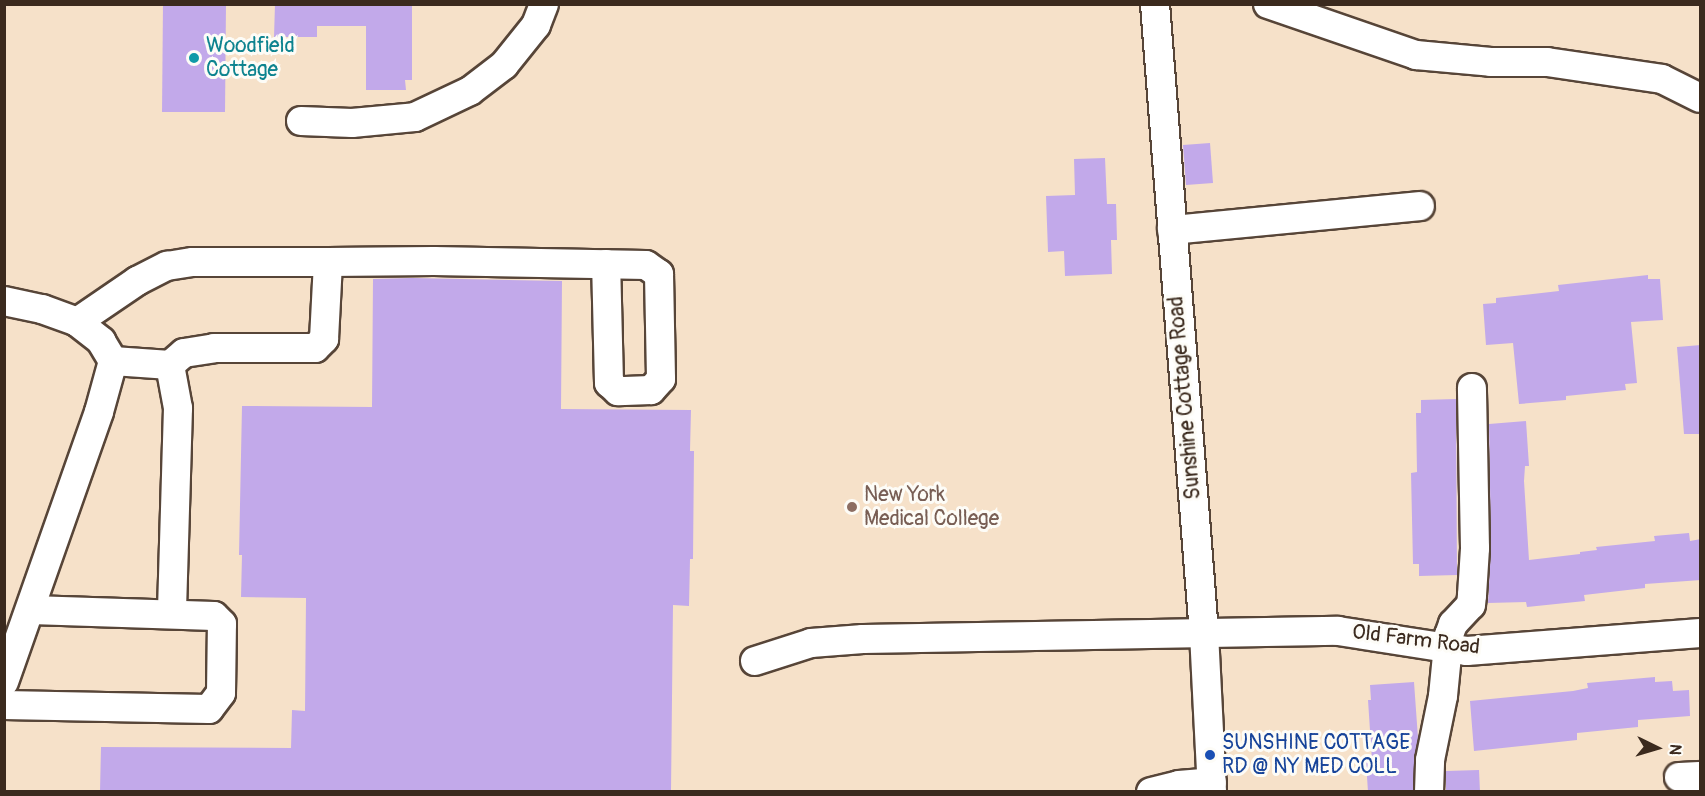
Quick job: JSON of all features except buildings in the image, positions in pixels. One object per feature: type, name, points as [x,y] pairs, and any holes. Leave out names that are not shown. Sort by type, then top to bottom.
[{"type":"street","points":[[301,121],[352,123],[415,117],[470,91],[504,65],[536,25],[544,4]]},
{"type":"street","name":"Sunshine Cottage Road","points":[[1155,4],[1204,633],[1212,787]]},
{"type":"street","points":[[1268,4],[1416,55],[1491,62],[1547,62],[1662,79],[1701,98]]},
{"type":"street","points":[[1172,230],[1420,206]]},
{"type":"street","points":[[77,322],[137,280],[167,266],[194,262],[606,264]]},
{"type":"street","points":[[113,361],[170,365],[184,353],[214,348],[315,348],[324,339],[328,262]]},
{"type":"street","points":[[4,301],[42,309],[77,322],[101,341],[113,361],[99,412],[4,682]]},
{"type":"street","points":[[170,365],[178,408],[172,614]]},
{"type":"street","points":[[1429,792],[1430,760],[1452,626],[1471,605],[1475,548],[1472,388]]},
{"type":"street","points":[[4,705],[209,709],[220,693],[222,624],[214,616],[31,610]]},
{"type":"street","name":"Old Farm Road","points":[[755,661],[811,643],[863,639],[1338,631],[1467,651],[1701,633]]},
{"type":"street","points":[[1151,792],[1179,785],[1212,787]]},
{"type":"place","name":"Woodfield Cottage","points":[[194,58]]},
{"type":"place","name":"New York Medical College","points":[[852,507]]},
{"type":"place","name":"SUNSHINE COTTAGE RD @ NY MED COLL","points":[[1210,755]]}]
